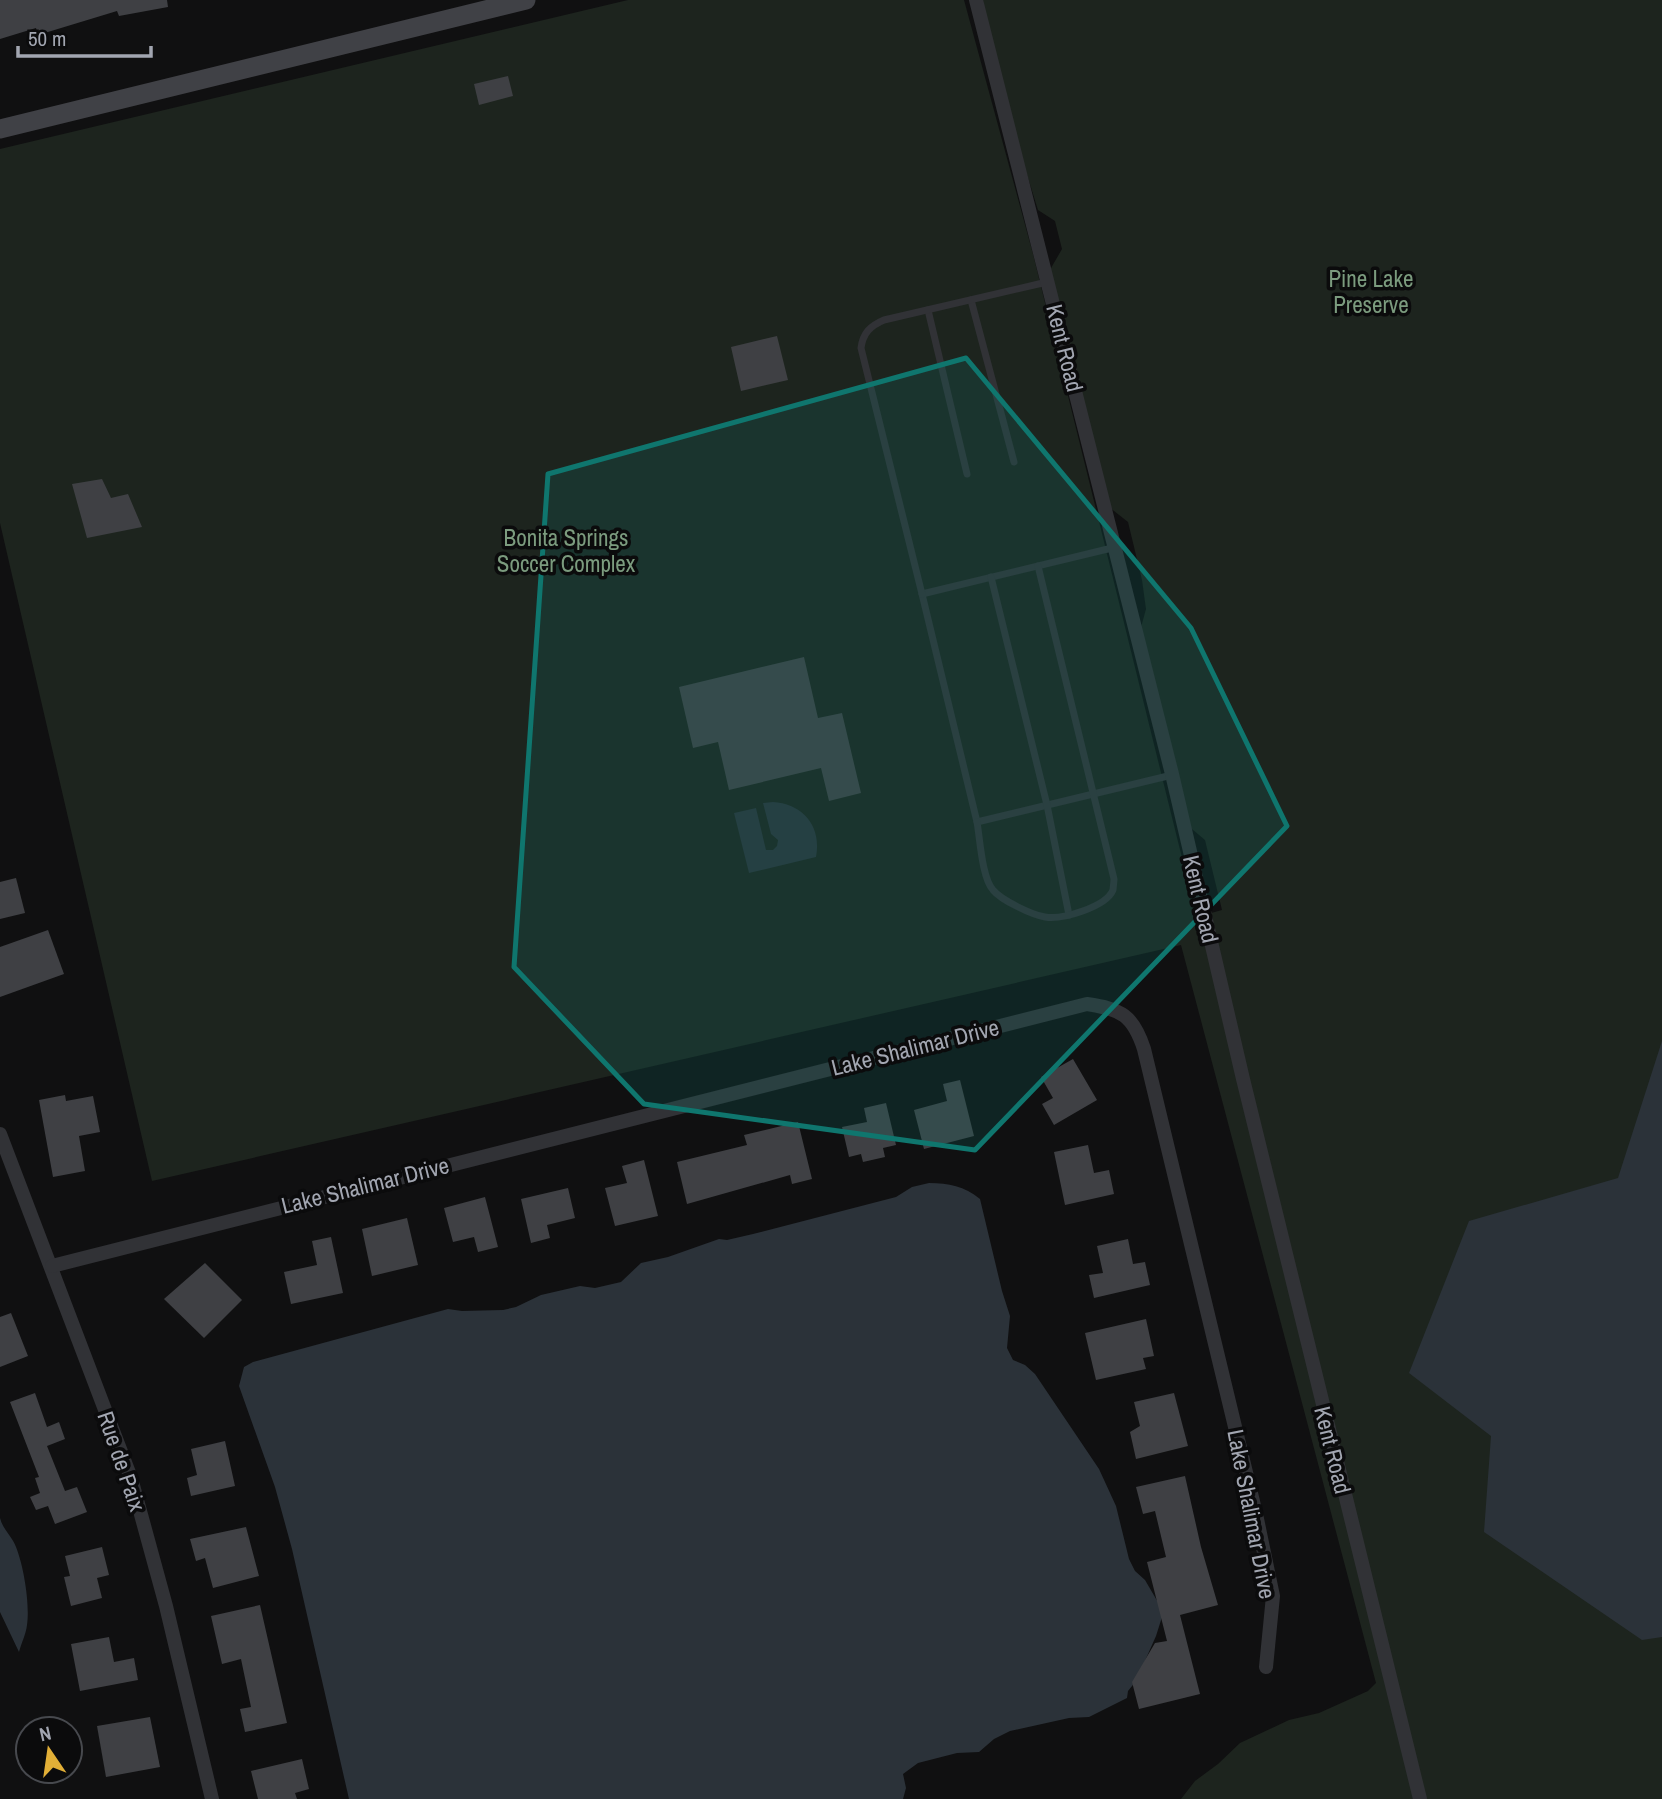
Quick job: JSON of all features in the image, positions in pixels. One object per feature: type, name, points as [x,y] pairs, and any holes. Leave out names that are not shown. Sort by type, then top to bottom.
[{"type":"street","name":"Kent Road","points":[[976,0],[1116,547],[1420,1799]]},
{"type":"street","points":[[0,130],[517,1]]},
{"type":"street","name":"Lake Shalimar Drive","points":[[52,1266],[979,1030],[1087,1004],[1106,1007],[1124,1013],[1138,1029],[1144,1049],[1256,1514],[1273,1596],[1266,1667]]},
{"type":"street","name":"Rue de Paix","points":[[0,1134],[52,1266],[134,1490],[166,1606],[212,1799]]},
{"type":"lane","points":[[1038,566],[1114,880],[1113,890],[1107,898],[1091,908],[1069,915],[1046,917],[1000,897],[991,888],[861,348],[865,333],[876,323],[1048,282]]},
{"type":"lane","points":[[971,300],[1014,462]]},
{"type":"lane","points":[[928,310],[967,474]]},
{"type":"lane","points":[[922,594],[1116,547]]},
{"type":"lane","points":[[991,577],[1046,805],[1069,915]]},
{"type":"lane","points":[[977,822],[1172,774]]},
{"type":"highlighted area","points":[[966,358],[1191,628],[1287,826],[975,1150],[644,1104],[514,967],[548,474]]},
{"type":"green space","points":[[628,0],[964,0],[1033,254],[1202,939],[1209,937],[1204,915],[1222,910],[1205,840],[1180,819],[1137,642],[1146,609],[1142,580],[1128,522],[1109,507],[1047,275],[1062,249],[1055,221],[1038,210],[988,49],[983,0],[1662,0],[1662,1799],[1181,1799],[1195,1781],[1240,1743],[1289,1720],[1319,1713],[1368,1691],[1376,1683],[1181,945],[152,1181],[0,523],[0,149]]},
{"type":"shaded area","points":[[773,802],[793,807],[808,819],[816,836],[816,857],[749,873],[734,813],[756,808],[766,850],[773,850],[778,840],[771,834],[763,803]]},
{"type":"shaded area","points":[[1662,1041],[1662,1637],[1642,1640],[1484,1532],[1491,1436],[1409,1373],[1469,1221],[1618,1178]]},
{"type":"shaded area","points":[[929,1183],[956,1186],[980,1199],[1010,1316],[1007,1348],[1013,1360],[1025,1365],[1035,1374],[1099,1469],[1116,1506],[1129,1559],[1159,1604],[1162,1617],[1156,1636],[1127,1698],[1089,1717],[1069,1718],[1010,1731],[994,1739],[979,1752],[957,1753],[918,1763],[903,1774],[906,1788],[903,1799],[349,1799],[292,1549],[275,1487],[239,1386],[244,1367],[253,1362],[448,1309],[503,1310],[541,1295],[580,1286],[595,1288],[621,1282],[641,1263],[668,1257],[719,1239],[727,1240],[753,1234],[896,1197],[912,1187]]},
{"type":"shaded area","points":[[0,1518],[16,1547],[26,1586],[27,1625],[19,1652],[0,1612]]},
{"type":"building","points":[[0,0],[167,0],[168,7],[119,16],[117,11],[38,35],[36,28],[0,39]]},
{"type":"building","points":[[508,76],[513,96],[479,105],[474,84]]},
{"type":"building","points":[[777,336],[788,380],[741,391],[731,347]]},
{"type":"building","points":[[102,479],[111,498],[128,494],[142,527],[87,538],[72,484]]},
{"type":"building","points":[[804,657],[818,718],[842,713],[861,793],[829,801],[821,768],[729,790],[718,742],[693,748],[679,687]]},
{"type":"building","points":[[16,878],[25,913],[0,919],[0,882]]},
{"type":"building","points":[[48,930],[64,974],[0,997],[0,947]]},
{"type":"building","points":[[1073,1059],[1097,1100],[1054,1125],[1042,1104],[1053,1098],[1041,1077]]},
{"type":"building","points":[[960,1080],[974,1136],[924,1149],[914,1110],[947,1101],[943,1084]]},
{"type":"building","points":[[65,1095],[66,1101],[93,1096],[100,1132],[79,1136],[85,1171],[53,1177],[39,1100]]},
{"type":"building","points":[[886,1103],[896,1145],[883,1148],[885,1157],[863,1162],[861,1154],[849,1157],[842,1127],[867,1122],[864,1108]]},
{"type":"building","points":[[798,1122],[812,1179],[792,1184],[790,1175],[687,1204],[677,1162],[747,1145],[744,1135]]},
{"type":"building","points":[[1088,1145],[1094,1173],[1109,1170],[1114,1194],[1065,1205],[1054,1152]]},
{"type":"building","points":[[644,1160],[658,1216],[615,1226],[605,1188],[627,1183],[622,1166]]},
{"type":"building","points":[[568,1188],[575,1218],[547,1225],[550,1238],[531,1243],[521,1199]]},
{"type":"building","points":[[485,1197],[498,1247],[478,1252],[474,1237],[453,1242],[444,1208]]},
{"type":"building","points":[[407,1218],[418,1265],[372,1276],[362,1229]]},
{"type":"building","points":[[331,1237],[343,1293],[291,1304],[284,1272],[317,1265],[312,1241]]},
{"type":"building","points":[[1128,1239],[1133,1264],[1145,1262],[1150,1285],[1094,1298],[1089,1275],[1103,1273],[1097,1246]]},
{"type":"building","points":[[205,1263],[242,1300],[204,1338],[164,1299]]},
{"type":"building","points":[[11,1313],[28,1356],[0,1367],[0,1317]]},
{"type":"building","points":[[1146,1319],[1154,1356],[1143,1358],[1146,1369],[1096,1380],[1085,1333]]},
{"type":"building","points":[[35,1393],[47,1427],[59,1422],[65,1439],[47,1446],[65,1491],[77,1487],[87,1512],[55,1524],[48,1506],[36,1510],[30,1497],[40,1493],[35,1478],[39,1477],[10,1402]]},
{"type":"building","points":[[1174,1393],[1188,1446],[1136,1459],[1130,1432],[1140,1426],[1134,1402]]},
{"type":"building","points":[[225,1441],[235,1486],[191,1496],[187,1478],[197,1475],[191,1449]]},
{"type":"building","points":[[1185,1476],[1218,1605],[1180,1615],[1200,1694],[1139,1709],[1132,1682],[1155,1643],[1167,1641],[1147,1562],[1166,1557],[1155,1511],[1143,1514],[1136,1487]]},
{"type":"building","points":[[246,1527],[259,1576],[213,1588],[205,1558],[196,1561],[190,1539]]},
{"type":"building","points":[[102,1547],[109,1575],[97,1578],[102,1598],[71,1606],[64,1577],[70,1576],[65,1556]]},
{"type":"building","points":[[260,1605],[287,1723],[245,1732],[240,1709],[251,1707],[241,1659],[222,1664],[211,1616]]},
{"type":"building","points":[[109,1637],[114,1662],[134,1658],[138,1680],[80,1691],[71,1644]]},
{"type":"building","points":[[150,1717],[160,1767],[106,1777],[97,1726]]},
{"type":"building","points":[[302,1759],[309,1789],[295,1793],[297,1799],[258,1799],[251,1771]]},
{"type":"park label","name":"Pine Lake Preserve","points":[[1371,291]]},
{"type":"park label","name":"Bonita Springs Soccer Complex","points":[[566,550]]}]
